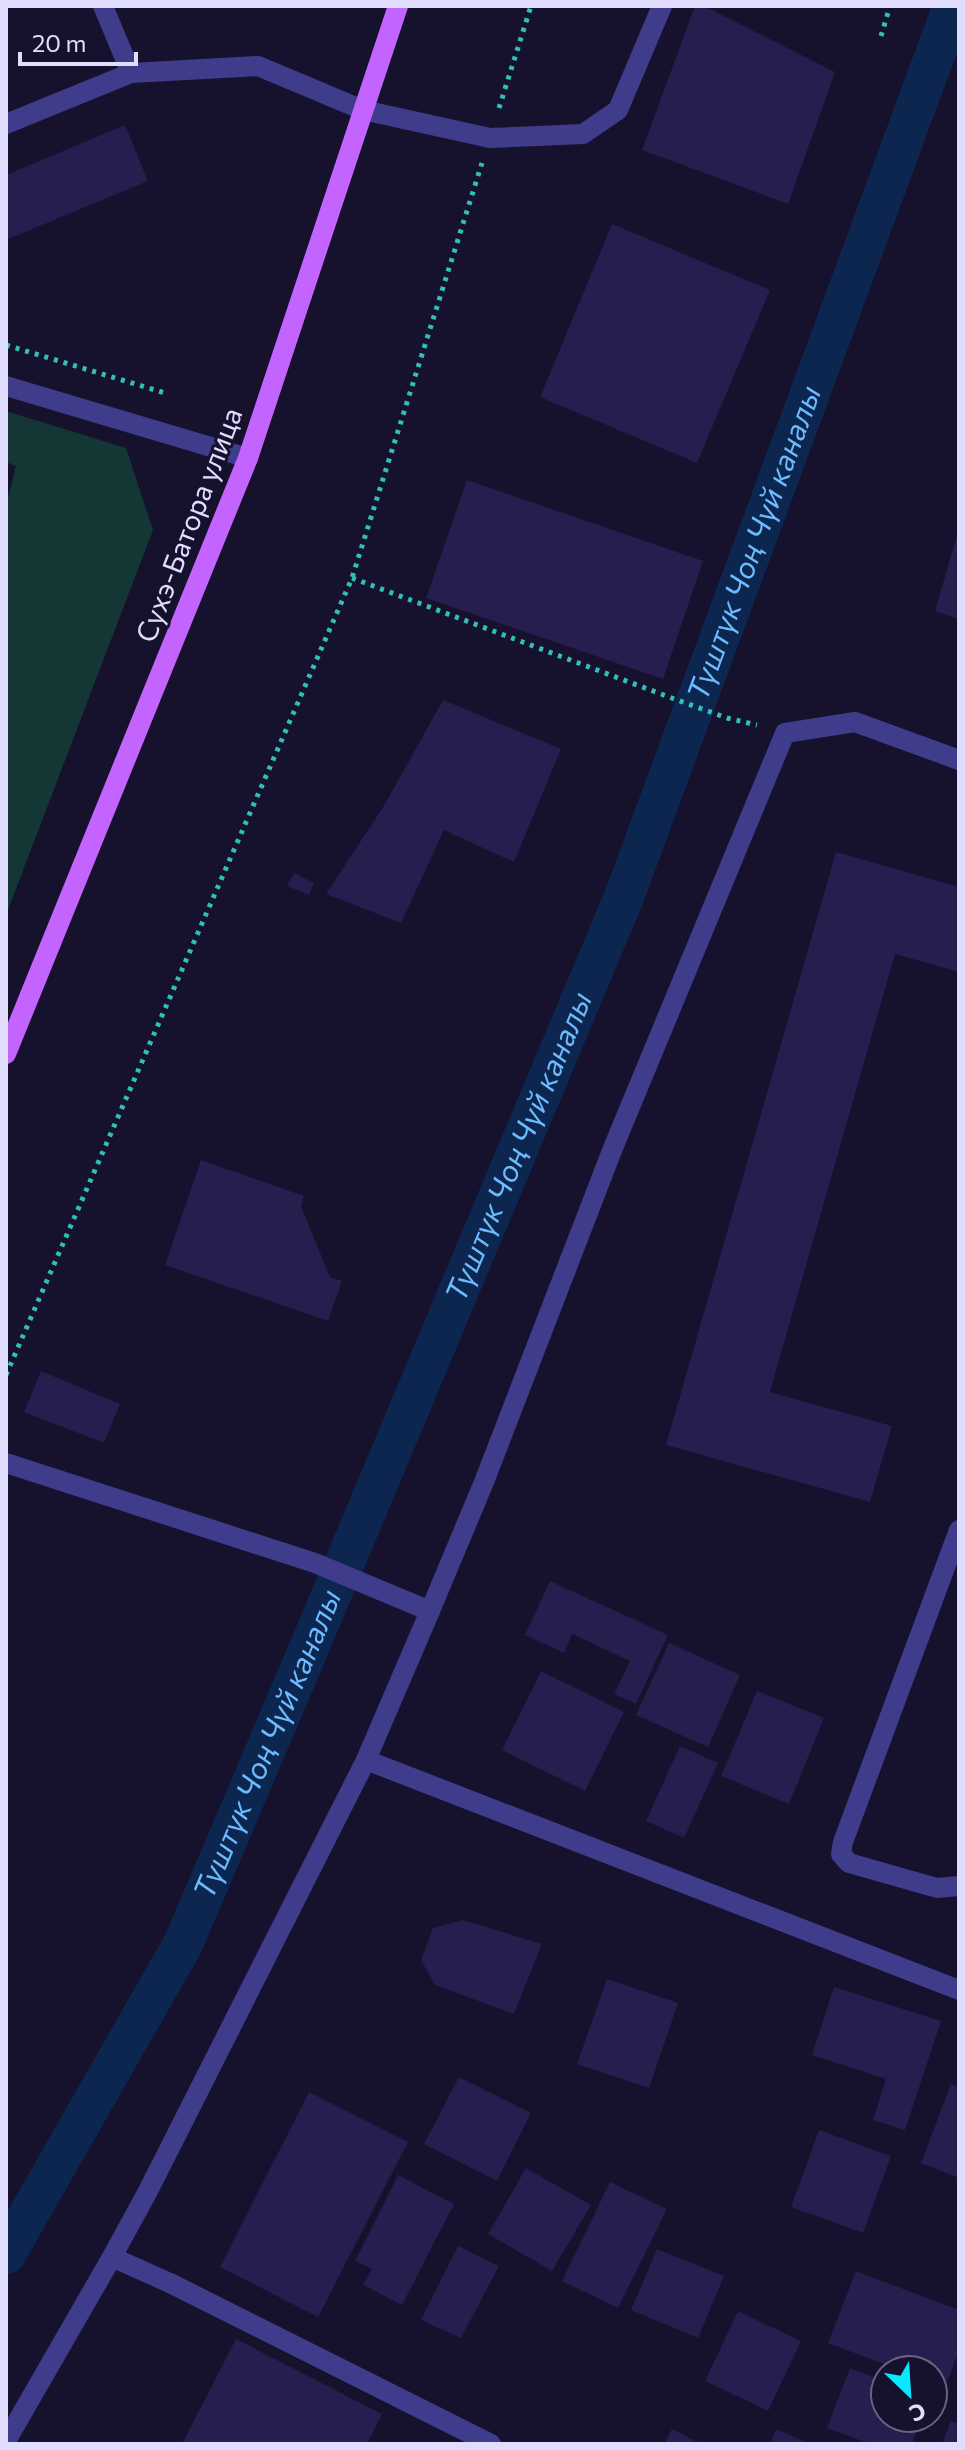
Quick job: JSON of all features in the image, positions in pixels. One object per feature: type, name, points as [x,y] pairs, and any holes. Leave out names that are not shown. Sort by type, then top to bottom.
[{"type":"main road","name":"Сухэ-Батора улица","points":[[6,1054],[248,458],[398,6]]},
{"type":"street","points":[[103,6],[131,73]]},
{"type":"street","points":[[6,124],[131,73],[258,66],[363,110],[490,138],[583,134],[618,110],[662,6]]},
{"type":"street","points":[[6,386],[248,458]]},
{"type":"street","points":[[6,2441],[148,2191],[366,1760],[484,1482],[613,1148],[785,733],[855,722],[959,760]]},
{"type":"street","points":[[6,1463],[315,1563],[430,1611]]},
{"type":"street","points":[[959,1530],[841,1854],[849,1863],[937,1888],[959,1886]]},
{"type":"street","points":[[366,1760],[959,1990]]},
{"type":"street","points":[[112,2257],[491,2444]]},
{"type":"path","points":[[6,1375],[352,578],[531,6]]},
{"type":"path","points":[[881,36],[890,6]]},
{"type":"path","points":[[6,345],[165,393]]},
{"type":"path","points":[[352,578],[727,718]]},
{"type":"green space","points":[[6,411],[126,448],[153,530],[6,915],[6,505],[16,466],[6,462]]},
{"type":"building","points":[[695,6],[704,6],[835,72],[788,204],[642,150]]},
{"type":"building","points":[[125,125],[148,181],[6,240],[6,175]]},
{"type":"building","points":[[612,224],[770,290],[697,463],[540,397]]},
{"type":"building","points":[[467,480],[703,561],[663,679],[426,598]]},
{"type":"building","points":[[959,532],[959,619],[935,611]]},
{"type":"building","points":[[443,700],[561,749],[514,862],[444,830],[401,923],[326,894],[385,804]]},
{"type":"building","points":[[836,852],[959,887],[959,972],[895,954],[770,1392],[892,1426],[870,1502],[666,1445]]},
{"type":"building","points":[[294,873],[314,883],[309,895],[287,886]]},
{"type":"building","points":[[201,1160],[304,1196],[301,1206],[330,1277],[342,1281],[328,1321],[165,1265]]},
{"type":"building","points":[[41,1371],[120,1404],[104,1443],[24,1412]]},
{"type":"building","points":[[550,1581],[668,1635],[636,1704],[614,1694],[630,1661],[572,1634],[564,1653],[525,1635]]},
{"type":"building","points":[[669,1643],[740,1675],[708,1747],[636,1715]]},
{"type":"building","points":[[541,1671],[624,1712],[585,1791],[502,1750]]},
{"type":"building","points":[[757,1691],[824,1718],[789,1804],[721,1776]]},
{"type":"building","points":[[680,1746],[718,1763],[684,1838],[646,1821]]},
{"type":"building","points":[[463,1920],[542,1944],[514,2014],[435,1985],[421,1960],[433,1928]]},
{"type":"building","points":[[607,1979],[678,2003],[649,2088],[577,2064]]},
{"type":"building","points":[[834,1987],[941,2021],[905,2130],[873,2120],[886,2079],[812,2055]]},
{"type":"building","points":[[459,2077],[531,2113],[497,2181],[424,2144]]},
{"type":"building","points":[[951,2084],[959,2087],[959,2178],[921,2163]]},
{"type":"building","points":[[309,2092],[408,2142],[318,2317],[220,2267]]},
{"type":"building","points":[[819,2130],[891,2156],[863,2233],[791,2207]]},
{"type":"building","points":[[526,2168],[591,2205],[552,2271],[488,2234]]},
{"type":"building","points":[[398,2175],[454,2204],[402,2305],[363,2285],[372,2269],[355,2261]]},
{"type":"building","points":[[610,2182],[667,2209],[618,2308],[562,2281]]},
{"type":"building","points":[[458,2246],[499,2266],[461,2338],[421,2320]]},
{"type":"building","points":[[657,2249],[724,2276],[698,2338],[631,2310]]},
{"type":"building","points":[[856,2271],[959,2310],[959,2351],[949,2377],[949,2354],[869,2354],[869,2358],[828,2343]]},
{"type":"building","points":[[738,2311],[801,2341],[768,2411],[705,2381]]},
{"type":"building","points":[[236,2339],[382,2414],[367,2444],[182,2444]]},
{"type":"building","points":[[850,2368],[869,2375],[869,2434],[916,2434],[912,2444],[870,2444],[827,2428]]},
{"type":"building","points":[[951,2421],[959,2424],[959,2444],[942,2444],[946,2434],[949,2434]]},
{"type":"building","points":[[672,2429],[701,2444],[664,2444]]},
{"type":"building","points":[[776,2429],[811,2444],[770,2444]]},
{"type":"waterway","name":"Түштүк Чоң Чүй каналы","points":[[6,2254],[183,1944],[301,1667],[624,897],[953,6]]}]
